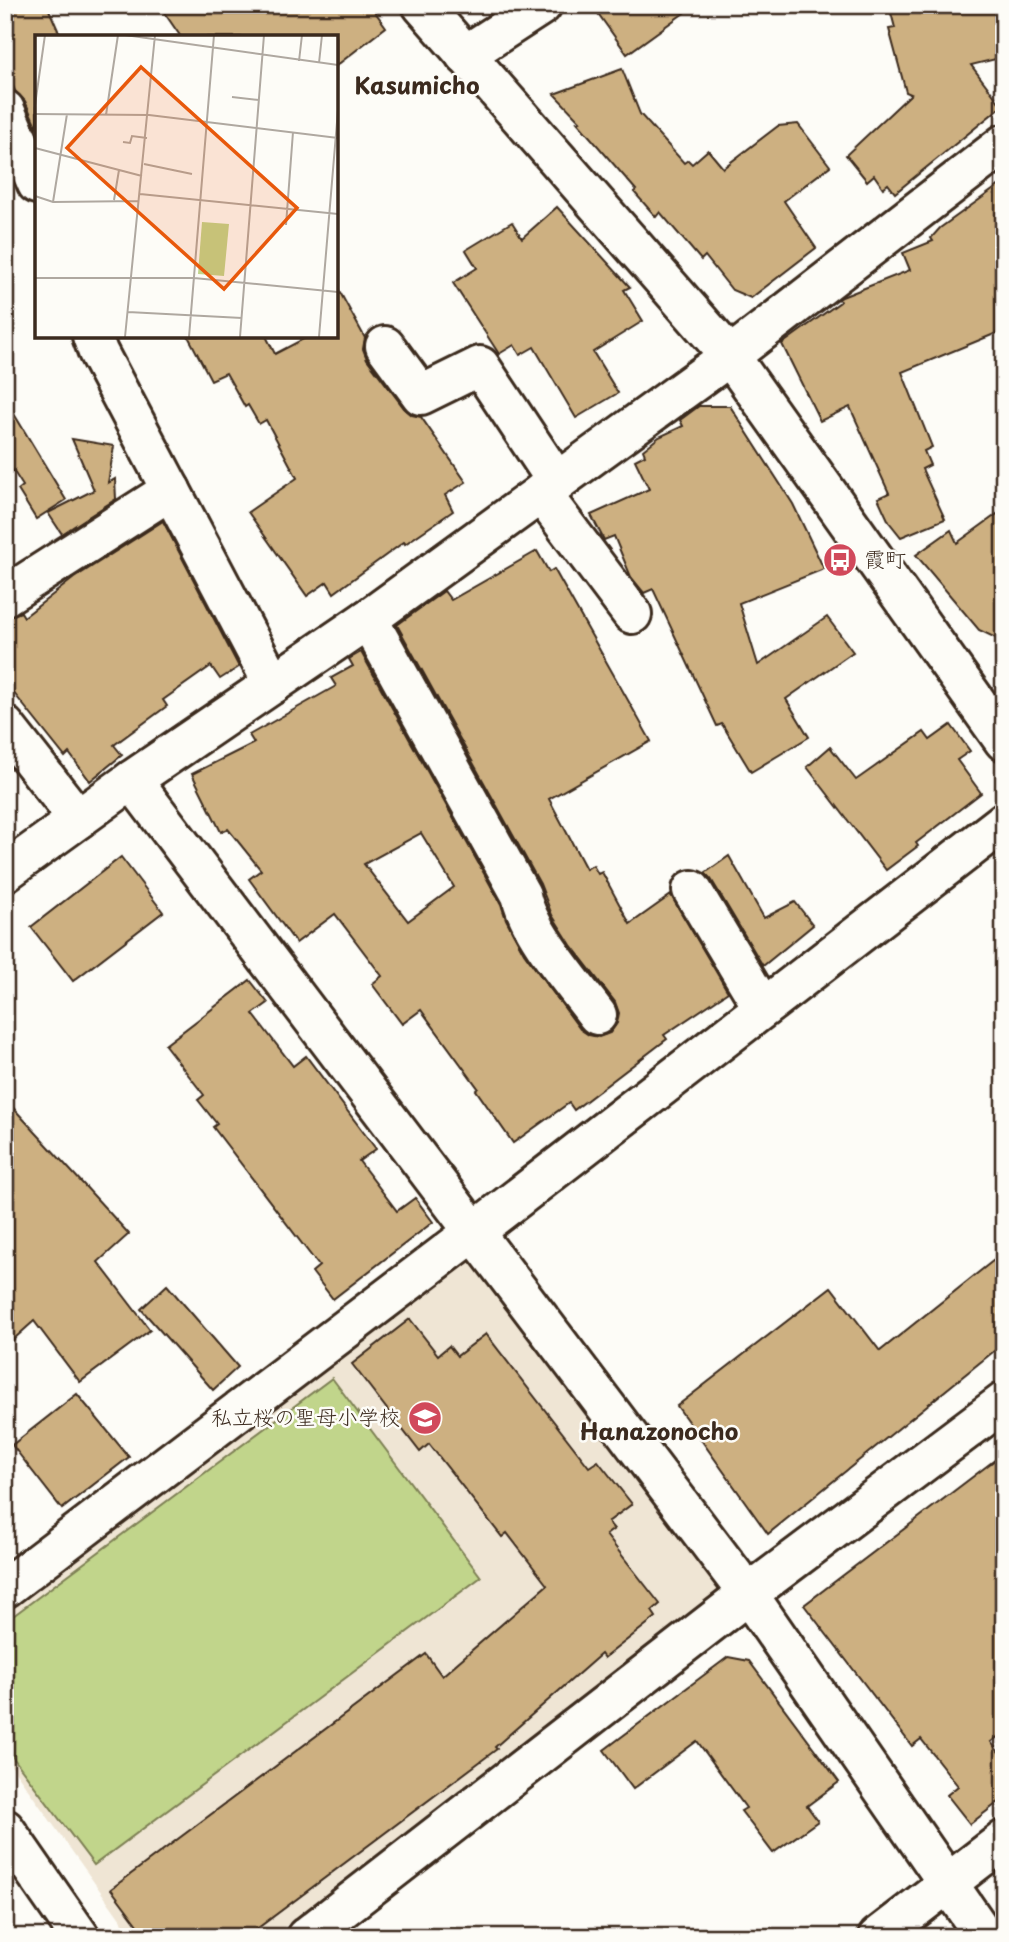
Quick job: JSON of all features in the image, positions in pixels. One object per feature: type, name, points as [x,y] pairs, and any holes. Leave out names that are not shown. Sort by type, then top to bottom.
[{"type":"street","points":[[422,5],[730,356],[1004,741]]},
{"type":"street","points":[[465,55],[542,5]]},
{"type":"street","points":[[5,110],[35,179]]},
{"type":"street","points":[[5,872],[132,780],[368,619],[549,488],[730,356],[1004,144]]},
{"type":"street","points":[[93,338],[273,684]]},
{"type":"street","points":[[385,346],[421,395],[480,366],[549,488],[632,614]]},
{"type":"street","points":[[5,596],[171,490]]},
{"type":"street","points":[[368,619],[522,895],[523,907],[546,946],[597,1015]]},
{"type":"street","points":[[5,726],[78,819]]},
{"type":"street","points":[[132,780],[748,1594],[985,1937]]},
{"type":"street","points":[[5,1588],[475,1231],[1004,822]]},
{"type":"street","points":[[692,890],[763,1009]]},
{"type":"street","points":[[306,1937],[748,1594],[1004,1402]]},
{"type":"street","points":[[5,1829],[80,1937]]},
{"type":"street","points":[[878,1937],[1004,1840]]},
{"type":"shaded area","name":"私立桜の聖母小学校","points":[[473,1244],[729,1593],[271,1937],[133,1937],[5,1757],[5,1608]]},
{"type":"green space","points":[[332,1378],[481,1577],[94,1865],[5,1747],[5,1622]]},
{"type":"building","points":[[5,5],[47,5],[60,35],[35,35],[35,124],[25,101],[15,91],[5,68]]},
{"type":"building","points":[[159,5],[370,5],[386,27],[338,64],[338,35],[180,35]]},
{"type":"building","points":[[592,5],[695,5],[627,54]]},
{"type":"building","points":[[889,5],[1004,5],[1004,57],[971,65],[1002,106],[895,193],[888,184],[883,188],[874,175],[867,181],[846,155],[911,94],[906,92],[889,29],[895,28]]},
{"type":"building","points":[[622,69],[640,114],[684,163],[688,160],[692,164],[708,150],[723,168],[778,126],[798,124],[830,166],[784,201],[816,248],[751,298],[732,290],[705,256],[701,260],[660,212],[656,217],[577,122],[580,121],[554,94]]},
{"type":"building","points":[[1004,182],[1004,330],[902,372],[932,447],[924,451],[930,465],[922,469],[945,519],[901,537],[889,522],[878,498],[889,493],[850,407],[820,421],[782,344],[840,302],[842,297],[910,270],[903,253],[933,241],[931,238],[940,228]]},
{"type":"building","points":[[557,207],[630,287],[624,290],[643,321],[593,352],[618,393],[576,418],[534,347],[520,355],[514,345],[499,354],[453,283],[477,268],[466,250],[512,222],[522,238]]},
{"type":"building","points":[[338,289],[365,338],[363,349],[367,359],[404,408],[412,415],[421,417],[466,482],[445,495],[453,511],[405,544],[404,542],[334,593],[327,582],[307,596],[248,512],[297,478],[266,420],[259,424],[248,405],[245,407],[226,373],[211,380],[189,338],[267,338],[275,354],[305,338],[338,338]]},
{"type":"building","points":[[5,399],[66,500],[36,519],[18,490],[23,486],[5,458]]},
{"type":"building","points":[[699,406],[730,406],[793,504],[824,569],[739,603],[758,665],[827,617],[853,652],[786,699],[809,737],[751,772],[722,724],[717,726],[653,589],[644,593],[631,577],[614,536],[604,540],[591,515],[649,489],[635,460],[645,455],[643,450],[659,437],[683,426],[680,420]]},
{"type":"building","points":[[72,439],[114,446],[108,483],[115,479],[116,499],[62,534],[48,513],[94,490]]},
{"type":"building","points":[[1004,509],[1004,642],[979,630],[916,555],[951,530],[957,543]]},
{"type":"building","points":[[163,521],[239,667],[220,679],[211,666],[163,700],[167,706],[114,745],[122,755],[90,781],[69,753],[65,757],[5,682],[5,618],[21,612],[24,617],[74,578]]},
{"type":"building","points":[[537,551],[549,572],[554,569],[651,741],[549,799],[586,869],[593,865],[598,874],[602,872],[630,924],[671,895],[728,992],[664,1035],[667,1039],[574,1110],[569,1103],[513,1143],[476,1090],[478,1088],[421,1010],[402,1024],[372,984],[382,976],[335,914],[296,943],[249,879],[261,870],[228,829],[221,832],[192,774],[254,743],[249,735],[336,686],[331,678],[353,666],[349,659],[361,652],[501,904],[524,953],[580,1029],[599,1037],[610,1033],[617,1023],[619,1013],[615,1002],[571,945],[552,915],[540,884],[397,625],[444,591],[451,600]],"holes":[[[421,833],[454,887],[408,921],[364,864]]]},
{"type":"building","points":[[951,725],[970,751],[957,760],[981,793],[886,870],[807,767],[830,747],[856,780],[924,732],[930,740]]},
{"type":"building","points":[[729,856],[764,918],[795,902],[813,925],[763,966],[705,873]]},
{"type":"building","points":[[121,857],[163,912],[73,981],[31,927]]},
{"type":"building","points":[[250,980],[268,1003],[253,1014],[293,1066],[306,1056],[376,1149],[359,1161],[397,1211],[415,1198],[433,1222],[333,1299],[312,1272],[319,1266],[213,1127],[217,1124],[198,1100],[204,1095],[165,1045]]},
{"type":"building","points":[[5,1099],[129,1234],[98,1262],[150,1330],[80,1382],[34,1321],[5,1347]]},
{"type":"building","points":[[1004,1252],[1004,1343],[768,1534],[677,1406],[831,1287],[880,1351]]},
{"type":"building","points":[[167,1285],[238,1367],[213,1390],[141,1309]]},
{"type":"building","points":[[410,1319],[438,1355],[449,1346],[457,1356],[486,1334],[589,1467],[598,1461],[632,1504],[608,1522],[614,1529],[606,1535],[660,1604],[652,1611],[656,1617],[604,1658],[601,1654],[495,1747],[497,1749],[246,1937],[147,1937],[111,1889],[426,1654],[442,1676],[547,1585],[507,1533],[502,1537],[429,1444],[420,1452],[352,1364]]},
{"type":"building","points":[[77,1394],[129,1457],[62,1509],[12,1445]]},
{"type":"building","points":[[1004,1453],[1004,1732],[991,1742],[1004,1759],[1004,1798],[970,1824],[947,1795],[958,1786],[921,1739],[912,1746],[804,1605]]},
{"type":"building","points":[[728,1657],[749,1661],[839,1782],[807,1806],[818,1821],[773,1853],[741,1811],[746,1808],[697,1741],[633,1789],[604,1750]]},
{"type":"place","name":"霞町","points":[[840,560]]},
{"type":"place","name":"私立桜の聖母小学校","points":[[425,1418]]},
{"type":"district","name":"Kasumicho","points":[[417,86]]},
{"type":"district","name":"Hanazonocho","points":[[659,1432]]}]
